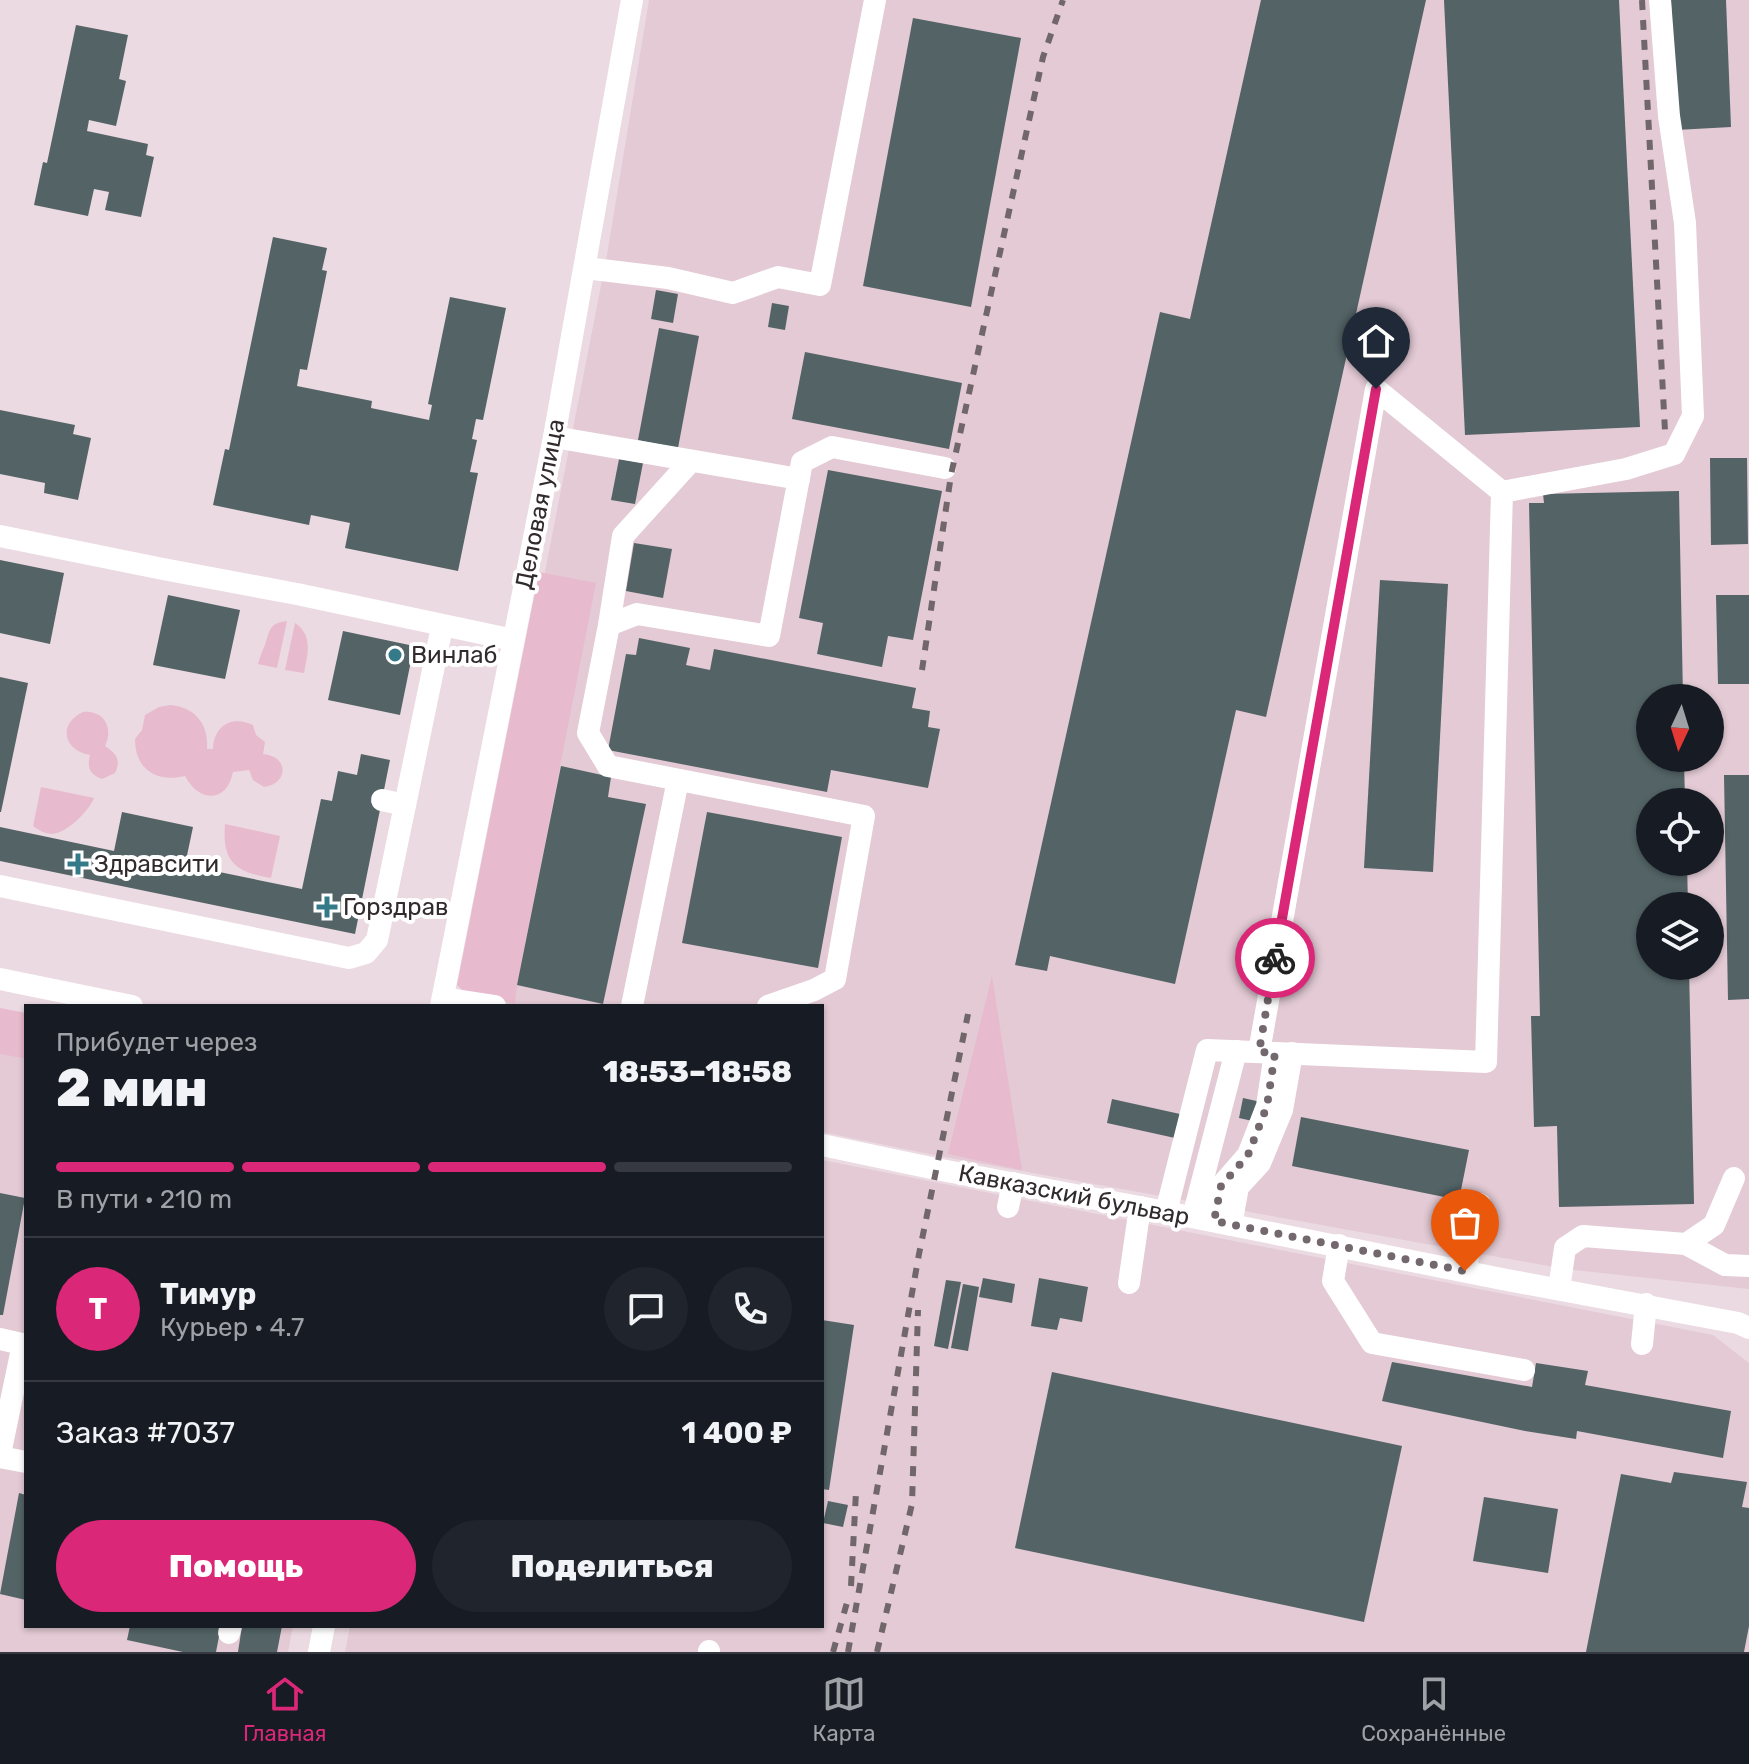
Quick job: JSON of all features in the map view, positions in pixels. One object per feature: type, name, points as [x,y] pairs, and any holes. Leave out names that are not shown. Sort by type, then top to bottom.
[{"type":"street","name":"Деловая улица","points":[[442,1002],[554,437],[632,0]]},
{"type":"street","points":[[585,268],[668,278],[733,293],[778,277],[820,285],[875,0]]},
{"type":"street","points":[[1196,1218],[1238,1187],[1260,1163],[1282,1110],[1275,1053],[1376,389],[1502,492],[1626,469],[1674,454],[1693,416],[1685,223],[1669,116],[1660,0]]},
{"type":"street","points":[[554,437],[799,479]]},
{"type":"street","points":[[609,625],[637,614],[769,636],[802,462],[832,447],[945,468]]},
{"type":"street","points":[[690,462],[623,536],[588,733],[608,766],[864,816],[835,979],[774,1004]]},
{"type":"street","points":[[1196,1218],[1176,1154],[1207,1050],[1486,1062],[1502,492]]},
{"type":"street","points":[[0,536],[513,640]]},
{"type":"street","points":[[0,886],[349,958],[366,953],[377,940],[442,627]]},
{"type":"street","points":[[632,1004],[678,780]]},
{"type":"street","points":[[383,796],[406,801]]},
{"type":"street","points":[[0,979],[122,1004]]},
{"type":"street","points":[[442,1002],[468,1004]]},
{"type":"street","points":[[1196,1218],[1227,1051]]},
{"type":"street","name":"Кавказский бульвар","points":[[824,1145],[1646,1304],[1749,1328]]},
{"type":"street","points":[[1686,1244],[1714,1225],[1734,1178]]},
{"type":"street","points":[[1008,1207],[1013,1183]]},
{"type":"street","points":[[1465,1271],[1480,1204]]},
{"type":"street","points":[[1129,1283],[1140,1207]]},
{"type":"street","points":[[1559,1289],[1565,1248],[1583,1236],[1686,1244],[1725,1265],[1749,1266]]},
{"type":"street","points":[[1339,1245],[1333,1281],[1372,1343],[1524,1370]]},
{"type":"street","points":[[1642,1344],[1646,1304]]},
{"type":"street","points":[[0,1339],[24,1344],[0,1455],[24,1461]]},
{"type":"street","points":[[319,1652],[324,1628]]},
{"type":"shaded area","points":[[649,0],[1749,0],[1749,1289],[1565,1269],[824,1132],[824,1004],[460,1004],[607,255]]},
{"type":"shaded area","points":[[539,572],[596,583],[515,1003],[468,996],[457,985]]},
{"type":"shaded area","points":[[287,621],[277,668],[258,664],[271,628]]},
{"type":"shaded area","points":[[295,623],[307,639],[304,673],[285,670]]},
{"type":"shaded area","points":[[170,705],[187,709],[199,718],[206,732],[207,749],[213,749],[217,734],[225,725],[238,721],[253,725],[256,735],[265,742],[263,754],[278,760],[283,770],[282,776],[272,785],[264,787],[253,780],[249,770],[233,772],[225,790],[212,796],[198,791],[185,776],[165,777],[149,771],[139,758],[135,739],[142,730],[145,715]]},
{"type":"shaded area","points":[[83,712],[102,717],[108,727],[105,746],[117,758],[115,773],[102,779],[90,770],[90,755],[74,748],[67,736],[69,723]]},
{"type":"shaded area","points":[[41,787],[94,798],[70,826],[48,834],[33,826]]},
{"type":"shaded area","points":[[225,824],[280,836],[271,878],[248,872],[233,863],[226,848]]},
{"type":"shaded area","points":[[992,976],[1022,1170],[948,1154]]},
{"type":"shaded area","points":[[0,1008],[24,1013],[24,1059],[0,1054]]},
{"type":"shaded area","points":[[0,1054],[24,1059],[24,1628],[293,1628],[288,1652],[0,1652]]},
{"type":"shaded area","points":[[824,1160],[1713,1335],[1749,1363],[1749,1652],[345,1652],[350,1628],[824,1628]]},
{"type":"building","points":[[1261,0],[1426,0],[1266,717],[1236,710],[1175,984],[1050,956],[1047,971],[1015,965],[1160,312],[1190,319]]},
{"type":"building","points":[[1444,0],[1619,0],[1640,427],[1465,435]]},
{"type":"building","points":[[1671,0],[1726,0],[1731,127],[1676,130]]},
{"type":"building","points":[[913,18],[1021,38],[971,307],[863,286]]},
{"type":"building","points":[[76,25],[128,35],[119,79],[126,81],[116,126],[89,120],[87,131],[148,144],[146,155],[154,157],[141,217],[105,210],[109,192],[94,189],[88,216],[34,205],[43,162],[47,163]]},
{"type":"building","points":[[273,237],[327,248],[322,270],[327,271],[307,370],[300,369],[297,386],[372,401],[371,408],[429,420],[432,405],[428,404],[450,297],[506,308],[483,420],[476,419],[472,439],[477,440],[470,472],[478,473],[458,571],[345,548],[350,523],[311,515],[309,525],[213,505],[225,449],[229,450]]},
{"type":"building","points":[[656,290],[678,294],[673,323],[651,319]]},
{"type":"building","points":[[772,303],[789,306],[785,330],[768,327]]},
{"type":"building","points":[[659,328],[699,336],[678,448],[638,440]]},
{"type":"building","points":[[805,352],[962,383],[949,449],[792,419]]},
{"type":"building","points":[[0,410],[75,425],[73,434],[91,438],[78,500],[44,493],[45,483],[0,474]]},
{"type":"building","points":[[1710,458],[1747,458],[1748,544],[1711,545]]},
{"type":"building","points":[[619,459],[643,463],[635,504],[611,500]]},
{"type":"building","points":[[828,470],[942,491],[913,640],[888,636],[882,667],[817,654],[823,623],[799,618]]},
{"type":"building","points":[[1679,491],[1683,684],[1636,684],[1636,772],[1684,772],[1685,788],[1636,788],[1636,876],[1687,876],[1688,892],[1636,892],[1636,980],[1689,980],[1694,1204],[1559,1207],[1557,1126],[1534,1127],[1531,1016],[1540,1016],[1529,503],[1544,503],[1543,494]]},
{"type":"building","points":[[634,543],[672,549],[663,598],[626,591]]},
{"type":"building","points":[[0,560],[64,573],[50,644],[0,633]]},
{"type":"building","points":[[1380,580],[1448,584],[1433,872],[1364,868]]},
{"type":"building","points":[[168,595],[240,610],[225,679],[153,665]]},
{"type":"building","points":[[1716,595],[1749,595],[1749,684],[1718,684]]},
{"type":"building","points":[[343,631],[414,646],[400,715],[328,700]]},
{"type":"building","points":[[639,638],[690,648],[686,665],[710,670],[714,649],[916,688],[912,708],[930,711],[928,727],[940,729],[928,788],[831,770],[827,792],[608,750],[626,654],[636,655]]},
{"type":"building","points":[[0,677],[28,683],[1,812],[0,812]]},
{"type":"building","points":[[361,754],[390,760],[355,934],[0,861],[0,827],[114,851],[122,812],[193,827],[185,865],[302,889],[321,799],[332,801],[338,771],[357,775]]},
{"type":"building","points":[[561,766],[611,777],[608,797],[646,804],[603,1004],[517,985]]},
{"type":"building","points":[[1724,775],[1749,775],[1749,999],[1728,1000]]},
{"type":"building","points":[[707,812],[842,837],[818,968],[682,943]]},
{"type":"building","points":[[1243,1098],[1261,1102],[1257,1122],[1239,1118]]},
{"type":"building","points":[[1112,1099],[1180,1114],[1175,1138],[1107,1123]]},
{"type":"building","points":[[1301,1117],[1469,1150],[1459,1200],[1292,1166]]},
{"type":"building","points":[[0,1193],[24,1198],[24,1203],[3,1315],[0,1315]]},
{"type":"building","points":[[983,1278],[1015,1284],[1012,1303],[979,1297]]},
{"type":"building","points":[[1039,1278],[1088,1287],[1082,1322],[1060,1318],[1057,1330],[1031,1326]]},
{"type":"building","points":[[946,1280],[961,1282],[948,1349],[934,1346]]},
{"type":"building","points":[[963,1284],[979,1287],[968,1351],[951,1348]]},
{"type":"building","points":[[824,1320],[854,1325],[829,1490],[824,1489]]},
{"type":"building","points":[[1392,1362],[1532,1387],[1536,1363],[1588,1371],[1585,1385],[1731,1411],[1723,1458],[1577,1431],[1576,1439],[1525,1431],[1382,1401]]},
{"type":"building","points":[[1052,1372],[1402,1446],[1364,1622],[1015,1548]]},
{"type":"building","points":[[1674,1472],[1747,1482],[1742,1507],[1749,1508],[1749,1626],[1744,1652],[1586,1652],[1621,1474],[1671,1483]]},
{"type":"building","points":[[19,1493],[24,1494],[24,1600],[0,1594]]},
{"type":"building","points":[[1484,1497],[1558,1509],[1548,1573],[1473,1561]]},
{"type":"building","points":[[828,1501],[848,1505],[843,1527],[824,1523]]},
{"type":"building","points":[[130,1628],[221,1628],[216,1652],[183,1652],[127,1640]]},
{"type":"building","points":[[242,1628],[282,1628],[277,1652],[238,1652]]},
{"type":"railway","points":[[922,670],[951,475],[1043,57],[1063,0]]},
{"type":"railway","points":[[1642,0],[1665,431]]},
{"type":"railway","points":[[848,1652],[919,1254],[968,1014]]},
{"type":"railway","points":[[877,1652],[912,1504],[918,1310]]},
{"type":"railway","points":[[851,1586],[856,1492]]},
{"type":"railway","points":[[833,1652],[848,1599]]},
{"type":"way so far","points":[[1275,958],[1259,1052],[1275,1053],[1267,1106],[1248,1155],[1221,1186],[1214,1221],[1465,1271]]},
{"type":"place","name":"Винлаб","points":[[395,655]]},
{"type":"place","name":"Здравсити","points":[[78,864]]},
{"type":"place","name":"Горздрав","points":[[327,907]]},
{"type":"route","points":[[1275,958],[1376,389]]}]
